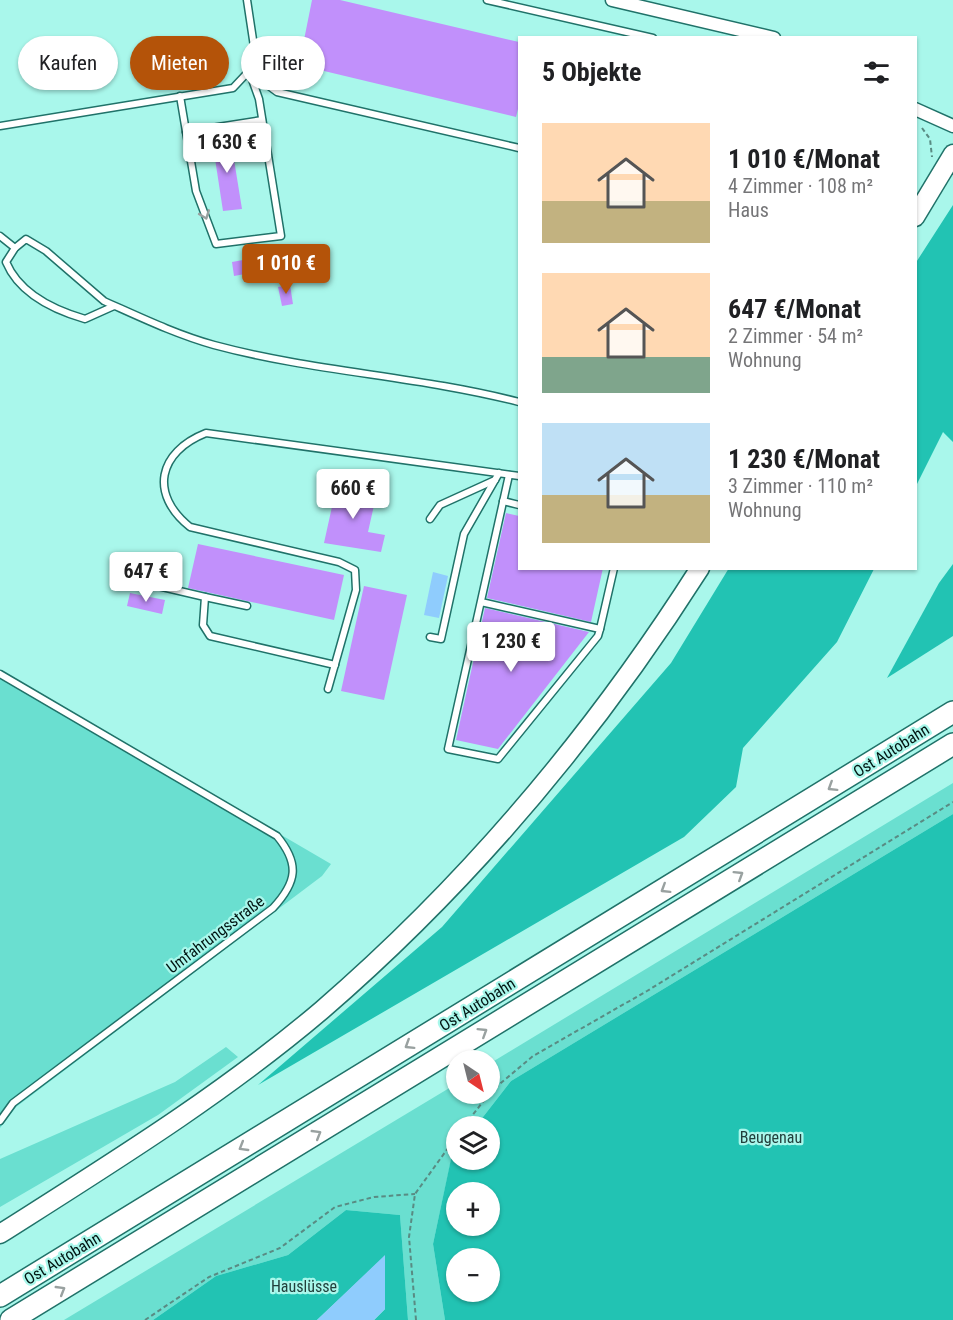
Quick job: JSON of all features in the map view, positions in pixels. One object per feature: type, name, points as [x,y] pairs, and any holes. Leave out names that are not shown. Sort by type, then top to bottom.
[{"type":"highway","name":"Ost Autobahn","points":[[0,1296],[953,712]]},
{"type":"highway","name":"Ost Autobahn","points":[[11,1320],[953,744]]},
{"type":"main road","points":[[917,214],[953,154]]},
{"type":"main road","points":[[0,1234],[102,1169],[224,1086],[321,1010],[407,933],[472,866],[566,757],[622,684],[699,570]]},
{"type":"street","points":[[612,0],[765,36]]},
{"type":"street","points":[[917,114],[953,126]]},
{"type":"lane","points":[[247,0],[252,36]]},
{"type":"lane","points":[[487,0],[644,36]]},
{"type":"lane","points":[[0,126],[232,88],[241,79]]},
{"type":"lane","points":[[180,96],[196,191],[216,244],[281,236],[256,90]]},
{"type":"lane","points":[[274,90],[518,148]]},
{"type":"lane","points":[[186,132],[262,120]]},
{"type":"lane","points":[[0,236],[15,248]]},
{"type":"lane","points":[[114,306],[85,319],[59,311],[12,276],[6,262],[15,248],[26,239],[46,252],[104,301],[162,328],[244,352],[518,402]]},
{"type":"lane","points":[[328,689],[356,590],[355,570],[339,562],[190,527],[174,514],[166,501],[163,481],[171,458],[186,441],[206,433],[497,476],[518,476]]},
{"type":"lane","points":[[509,475],[448,749],[498,759],[598,636],[614,570]]},
{"type":"lane","points":[[430,519],[440,505],[497,476]]},
{"type":"lane","points":[[430,638],[441,639],[464,534],[497,476]]},
{"type":"lane","points":[[503,501],[518,504]]},
{"type":"lane","points":[[141,582],[247,606]]},
{"type":"lane","points":[[205,597],[203,625],[210,636],[335,665]]},
{"type":"lane","points":[[481,602],[600,629]]},
{"type":"lane","name":"Umfahrungsstraße","points":[[0,674],[277,836],[290,851],[294,874],[288,892],[273,908],[13,1103],[0,1122]]},
{"type":"path","points":[[917,116],[930,139],[930,163]]},
{"type":"path","points":[[500,1084],[533,1056],[647,991],[953,802]]},
{"type":"path","points":[[472,1116],[481,1104]]},
{"type":"path","points":[[416,1320],[409,1237],[416,1194],[446,1151]]},
{"type":"path","points":[[145,1320],[209,1277],[280,1248],[335,1207],[374,1197],[416,1194]]},
{"type":"green space","points":[[953,205],[953,442],[943,432],[917,484],[917,261]]},
{"type":"green space","points":[[953,564],[953,636],[887,678],[939,583]]},
{"type":"green space","points":[[728,570],[873,570],[837,642],[743,748],[736,787],[684,837],[258,1085],[442,927],[671,663]]},
{"type":"green space","points":[[0,671],[331,864],[322,876],[16,1107],[0,1128]]},
{"type":"green space","points":[[953,783],[953,814],[511,1081],[500,1095],[500,1057]]},
{"type":"green space","name":"Beugenau","points":[[953,814],[953,1320],[445,1320],[433,1244],[446,1183],[446,1236],[500,1236],[500,1182],[446,1182],[449,1170],[500,1170],[500,1116],[484,1116],[493,1104],[500,1104],[500,1095],[511,1081]]},
{"type":"green space","points":[[226,1047],[238,1057],[158,1115],[0,1207],[0,1159],[175,1082]]},
{"type":"green space","points":[[446,1090],[446,1104],[493,1104],[484,1116],[446,1116],[446,1170],[449,1170],[433,1244],[445,1320],[408,1320],[400,1215],[346,1210],[288,1255],[216,1276],[153,1320],[64,1320]]},
{"type":"green space","name":"Hauslüsse","points":[[346,1210],[400,1215],[408,1320],[374,1320],[385,1309],[385,1256],[317,1320],[153,1320],[216,1276],[288,1255]]},
{"type":"water","points":[[433,572],[448,576],[439,618],[424,615]]},
{"type":"water","points":[[385,1255],[385,1309],[374,1320],[317,1320]]},
{"type":"building","points":[[312,0],[340,0],[518,42],[516,117],[325,71],[325,36],[305,36]]},
{"type":"building","points":[[230,135],[242,209],[223,211],[212,139]]},
{"type":"building","points":[[254,258],[256,272],[234,276],[232,262]]},
{"type":"building","points":[[290,285],[293,304],[282,306],[278,287]]},
{"type":"building","points":[[337,484],[377,492],[368,532],[385,535],[381,552],[324,543]]},
{"type":"building","points":[[506,513],[518,516],[518,570],[603,570],[591,622],[487,598]]},
{"type":"building","points":[[198,544],[344,575],[334,620],[188,588]]},
{"type":"building","points":[[364,586],[407,595],[384,700],[341,691]]},
{"type":"building","points":[[130,593],[165,600],[162,614],[127,606]]},
{"type":"building","points":[[485,608],[589,632],[498,749],[456,740]]}]
